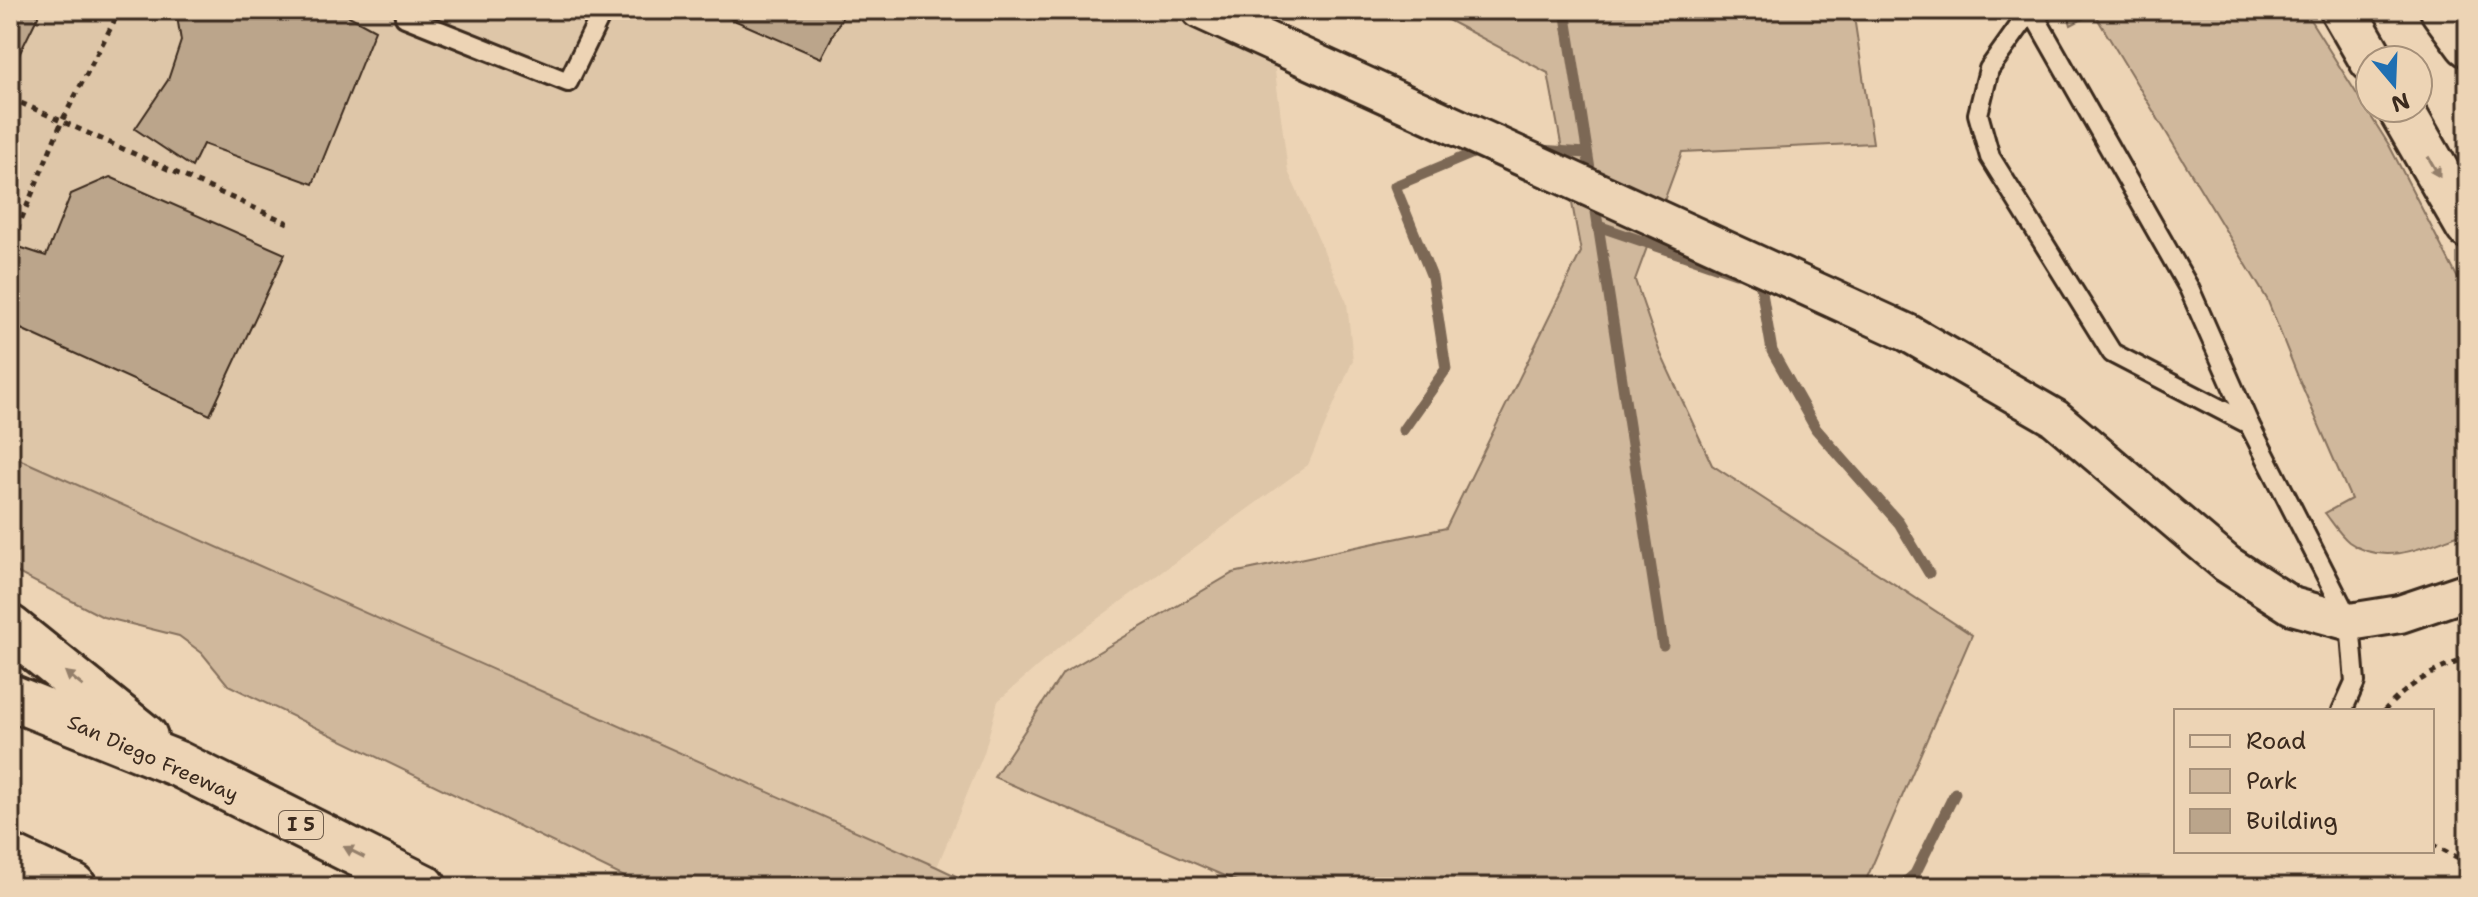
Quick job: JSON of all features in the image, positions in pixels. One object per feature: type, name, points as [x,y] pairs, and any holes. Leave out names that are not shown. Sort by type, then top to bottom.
[{"type":"main road","points":[[2343,10],[2363,44]]},
{"type":"main road","points":[[2443,10],[2468,44]]},
{"type":"main road","points":[[2409,124],[2468,226]]},
{"type":"main road","points":[[10,628],[178,764]]},
{"type":"main road","name":"San Diego Freeway","points":[[10,697],[178,764],[424,887]]},
{"type":"main road","points":[[10,857],[74,887]]},
{"type":"street","points":[[1213,16],[1908,333],[2055,418],[2227,564],[2292,606],[2350,622],[2400,614],[2468,591]]},
{"type":"lane","points":[[408,10],[405,17],[568,82],[603,10]]},
{"type":"lane","points":[[2034,10],[1989,69],[1978,114],[1990,157],[2112,353],[2249,424]]},
{"type":"lane","points":[[2034,10],[2039,24],[2189,288],[2249,424],[2350,622],[2355,682],[2343,709]]},
{"type":"path","points":[[17,230],[62,121],[120,10]]},
{"type":"path","points":[[10,98],[288,223]]},
{"type":"path","points":[[2386,709],[2400,692],[2454,663],[2468,659]]},
{"type":"path","points":[[2434,845],[2468,863]]},
{"type":"shaded area","points":[[10,10],[1267,10],[1288,171],[1347,303],[1353,360],[1308,465],[1063,644],[998,701],[984,753],[937,867],[10,455]]},
{"type":"green space","points":[[1429,10],[1853,10],[1873,143],[1682,152],[1635,280],[1659,350],[1712,465],[1972,635],[1863,887],[1250,887],[994,777],[1063,673],[1233,573],[1446,528],[1581,252],[1548,73]]},
{"type":"green space","points":[[2073,10],[2304,10],[2354,89],[2354,124],[2376,124],[2468,298],[2468,531],[2408,552],[2378,554],[2349,542],[2336,528],[2325,513],[2351,499],[2267,299],[2094,13],[2071,25],[2068,15]]},
{"type":"green space","points":[[10,455],[979,887],[645,887],[228,685],[202,653],[179,636],[103,617],[10,569]]},
{"type":"building","points":[[10,10],[41,10],[10,73]]},
{"type":"building","points":[[176,10],[338,10],[375,30],[313,184],[203,144],[192,167],[135,129],[168,80],[181,41]]},
{"type":"building","points":[[711,10],[846,10],[821,58]]},
{"type":"building","points":[[10,134],[16,145],[15,167],[10,179]]},
{"type":"building","points":[[110,177],[285,254],[210,415],[10,324],[10,244],[46,256],[71,194]]},
{"type":"waterway","points":[[1565,10],[1592,182]]},
{"type":"waterway","points":[[1403,430],[1446,369],[1432,277],[1395,186],[1485,148]]},
{"type":"waterway","points":[[1538,150],[1587,153]]},
{"type":"waterway","points":[[1594,199],[1663,645]]},
{"type":"waterway","points":[[1598,226],[1736,273]]},
{"type":"waterway","points":[[1753,279],[1760,281],[1772,351],[1816,429],[1899,523],[1929,573]]},
{"type":"waterway","points":[[1900,887],[1915,874],[1955,793]]}]
